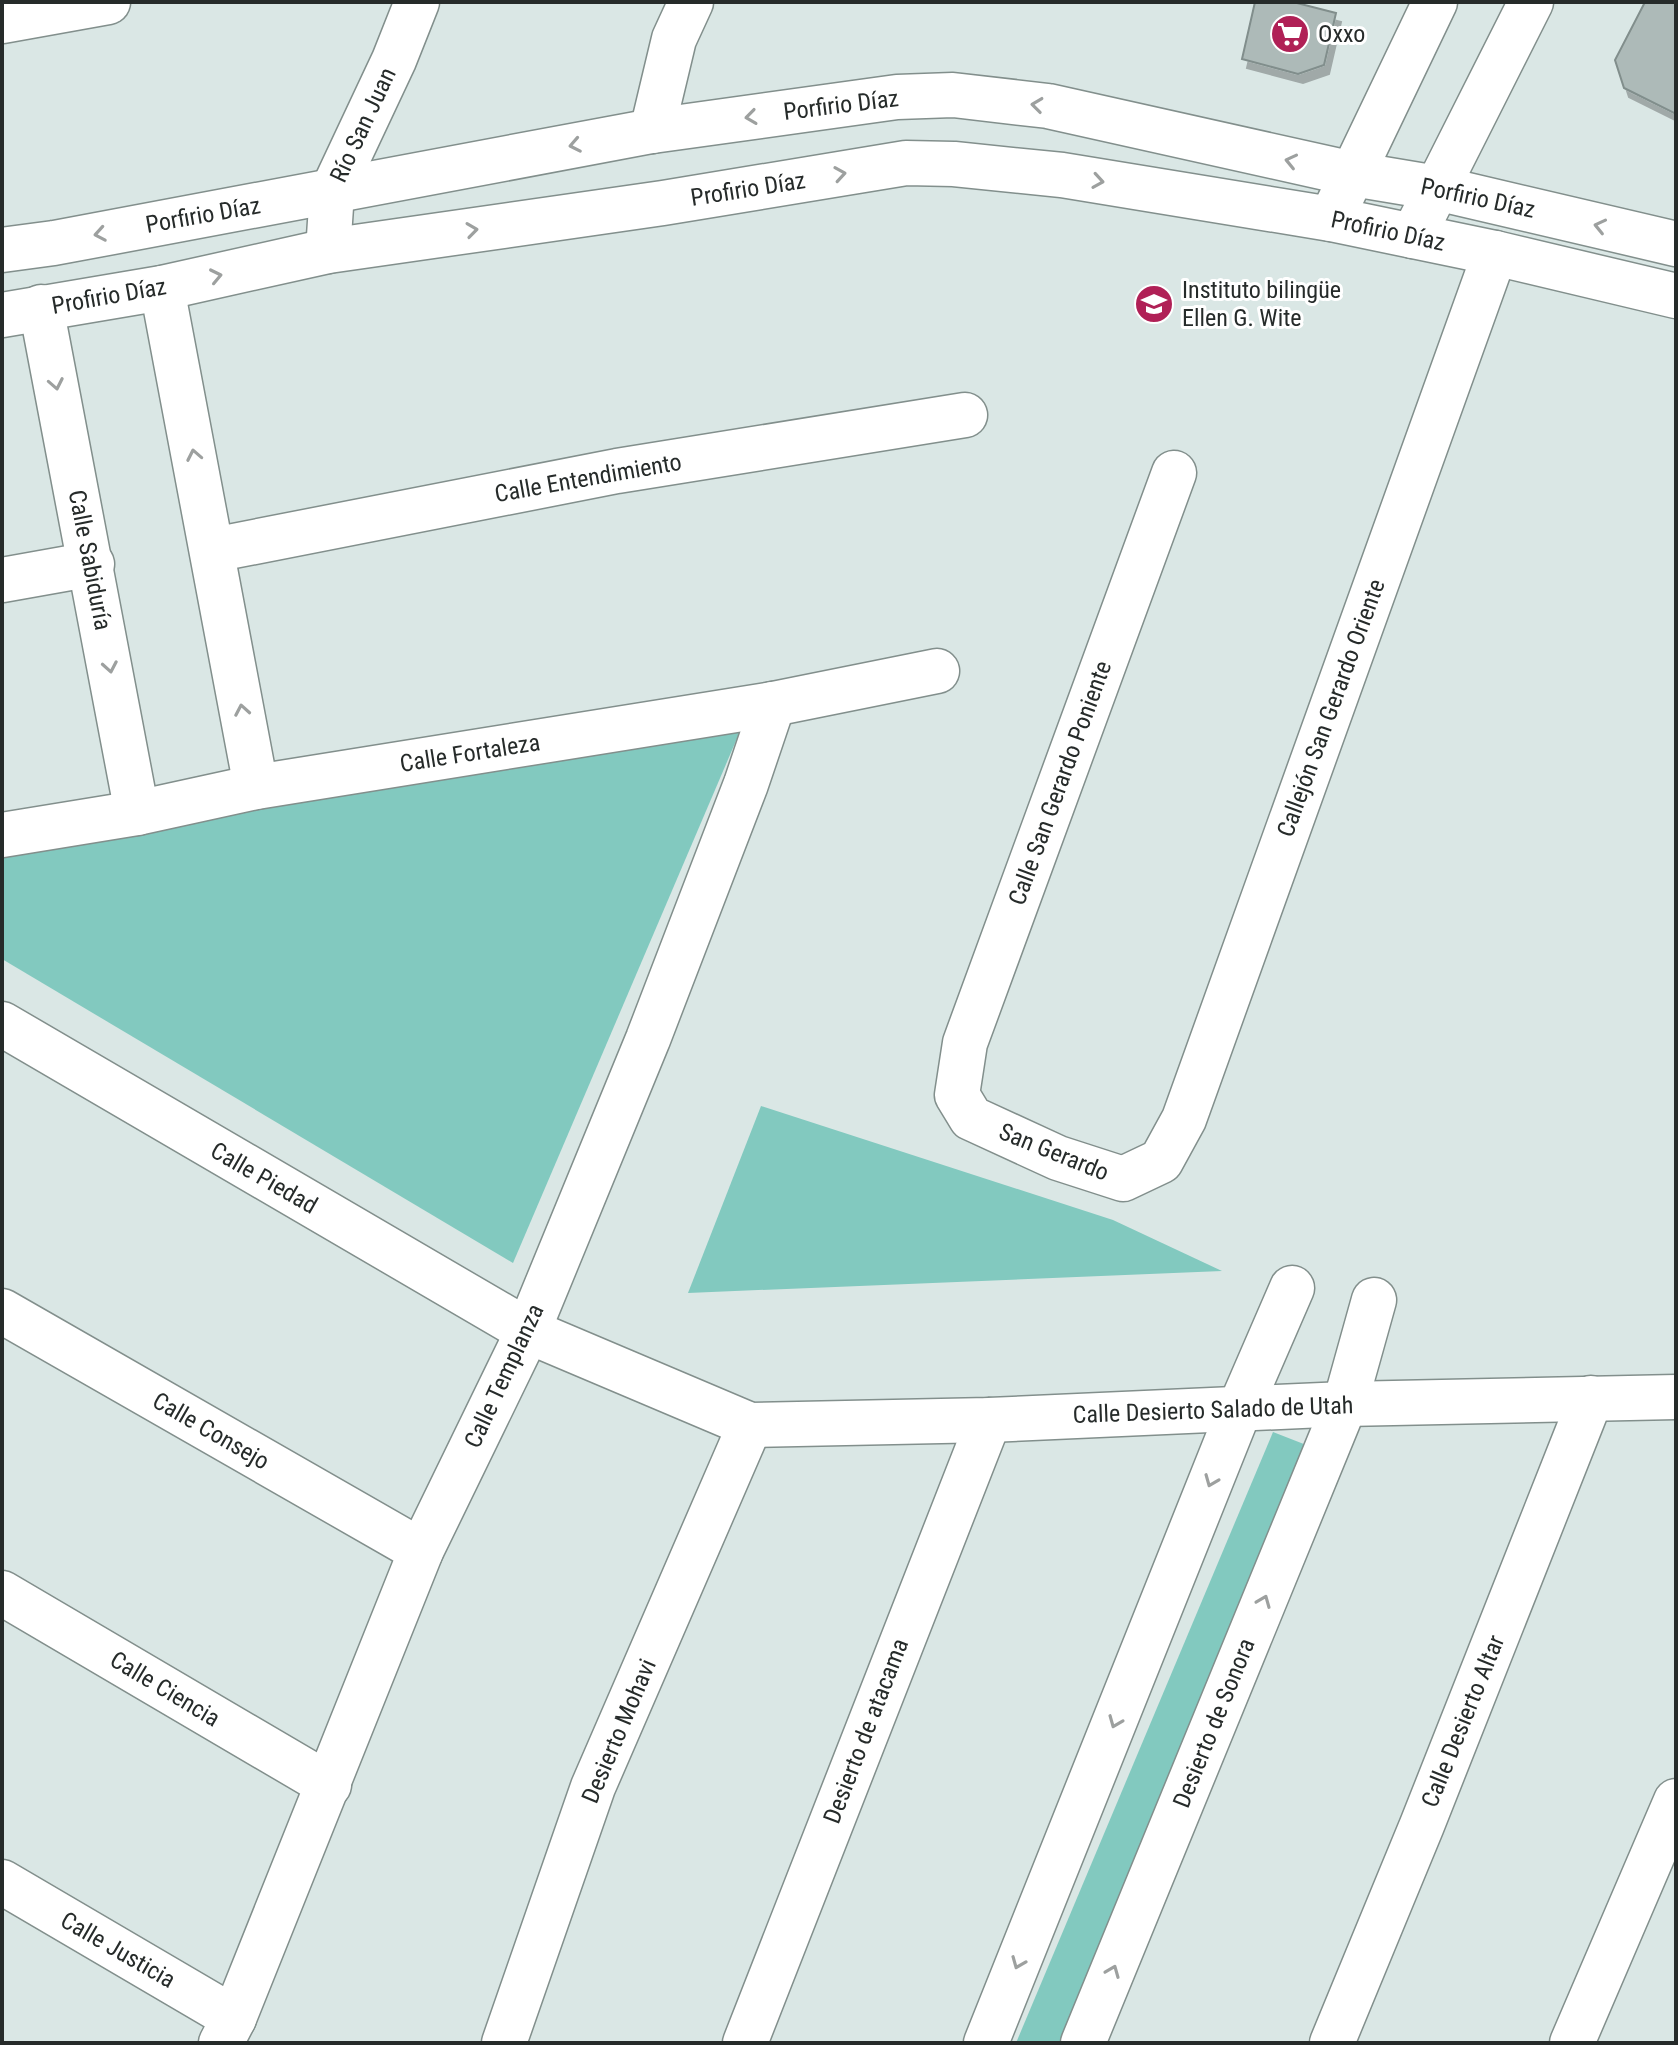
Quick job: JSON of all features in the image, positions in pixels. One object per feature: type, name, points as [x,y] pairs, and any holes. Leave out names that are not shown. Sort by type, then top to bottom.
[{"type":"street","points":[[2,21],[108,2]]},
{"type":"street","name":"Río San Juan","points":[[328,251],[332,192],[394,60],[417,2]]},
{"type":"street","points":[[652,131],[674,39],[691,2]]},
{"type":"street","points":[[1331,219],[1435,2]]},
{"type":"street","points":[[1413,236],[1531,2]]},
{"type":"street","name":"Porfirio Díaz","points":[[2,250],[54,243],[652,131],[897,97],[953,95],[1048,106],[1353,174],[1437,188],[1676,244]]},
{"type":"street","name":"Profirio Díaz","points":[[21,311],[162,288],[328,251],[663,203],[906,163],[954,164],[1062,175],[1331,219],[1495,253]]},
{"type":"street","points":[[1495,253],[1676,296]]},
{"type":"street","name":"Callejón San Gerardo Oriente","points":[[1161,1161],[1184,1119],[1495,253]]},
{"type":"street","points":[[162,288],[256,787]]},
{"type":"street","name":"Calle Sabiduría","points":[[21,311],[92,564],[137,813]]},
{"type":"street","name":"Calle Entendimiento","points":[[213,550],[617,471],[965,415]]},
{"type":"street","name":"Calle San Gerardo Poniente","points":[[957,1095],[965,1043],[1174,473]]},
{"type":"street","points":[[2,580],[92,564]]},
{"type":"street","name":"Calle Fortaleza","points":[[2,835],[137,813],[256,787],[773,704],[937,671]]},
{"type":"street","name":"Calle Templanza","points":[[228,2030],[421,1551],[528,1331],[648,1039],[746,784],[773,704]]},
{"type":"street","name":"Calle Piedad","points":[[2,1024],[528,1331],[750,1425]]},
{"type":"street","name":"San Gerardo","points":[[957,1095],[971,1118],[1058,1158],[1123,1179],[1161,1161]]},
{"type":"street","points":[[986,2043],[1240,1408],[1292,1288]]},
{"type":"street","name":"Desierto de Sonora","points":[[1083,2043],[1345,1404],[1374,1300]]},
{"type":"street","name":"Calle Consejo","points":[[2,1311],[421,1551]]},
{"type":"street","name":"Calle Desierto Salado de Utah","points":[[750,1425],[989,1420],[1345,1404],[1676,1397]]},
{"type":"street","name":"Calle Desierto Altar","points":[[1332,2043],[1591,1398]]},
{"type":"street","name":"Desierto de atacama","points":[[745,2043],[989,1420]]},
{"type":"street","name":"Desierto Mohavi","points":[[504,2043],[593,1787],[750,1425]]},
{"type":"street","name":"Calle Ciencia","points":[[2,1593],[329,1785]]},
{"type":"street","points":[[1572,2043],[1676,1801]]},
{"type":"street","name":"Calle Justicia","points":[[2,1882],[228,2030]]},
{"type":"green space","points":[[747,715],[513,1263],[2,959],[2,848]]},
{"type":"green space","points":[[761,1106],[1113,1220],[1222,1271],[688,1293]]},
{"type":"green space","points":[[1273,1432],[1314,1448],[1066,2043],[1016,2043]]},
{"type":"building","points":[[1255,2],[1293,2],[1336,13],[1324,65],[1298,74],[1242,59]]},
{"type":"building","points":[[1645,2],[1676,2],[1676,114],[1624,88],[1615,60]]},
{"type":"place","name":"Oxxo","points":[[1290,34]]},
{"type":"place","name":"Instituto bilingüe Ellen G. Wite","points":[[1154,304]]}]
